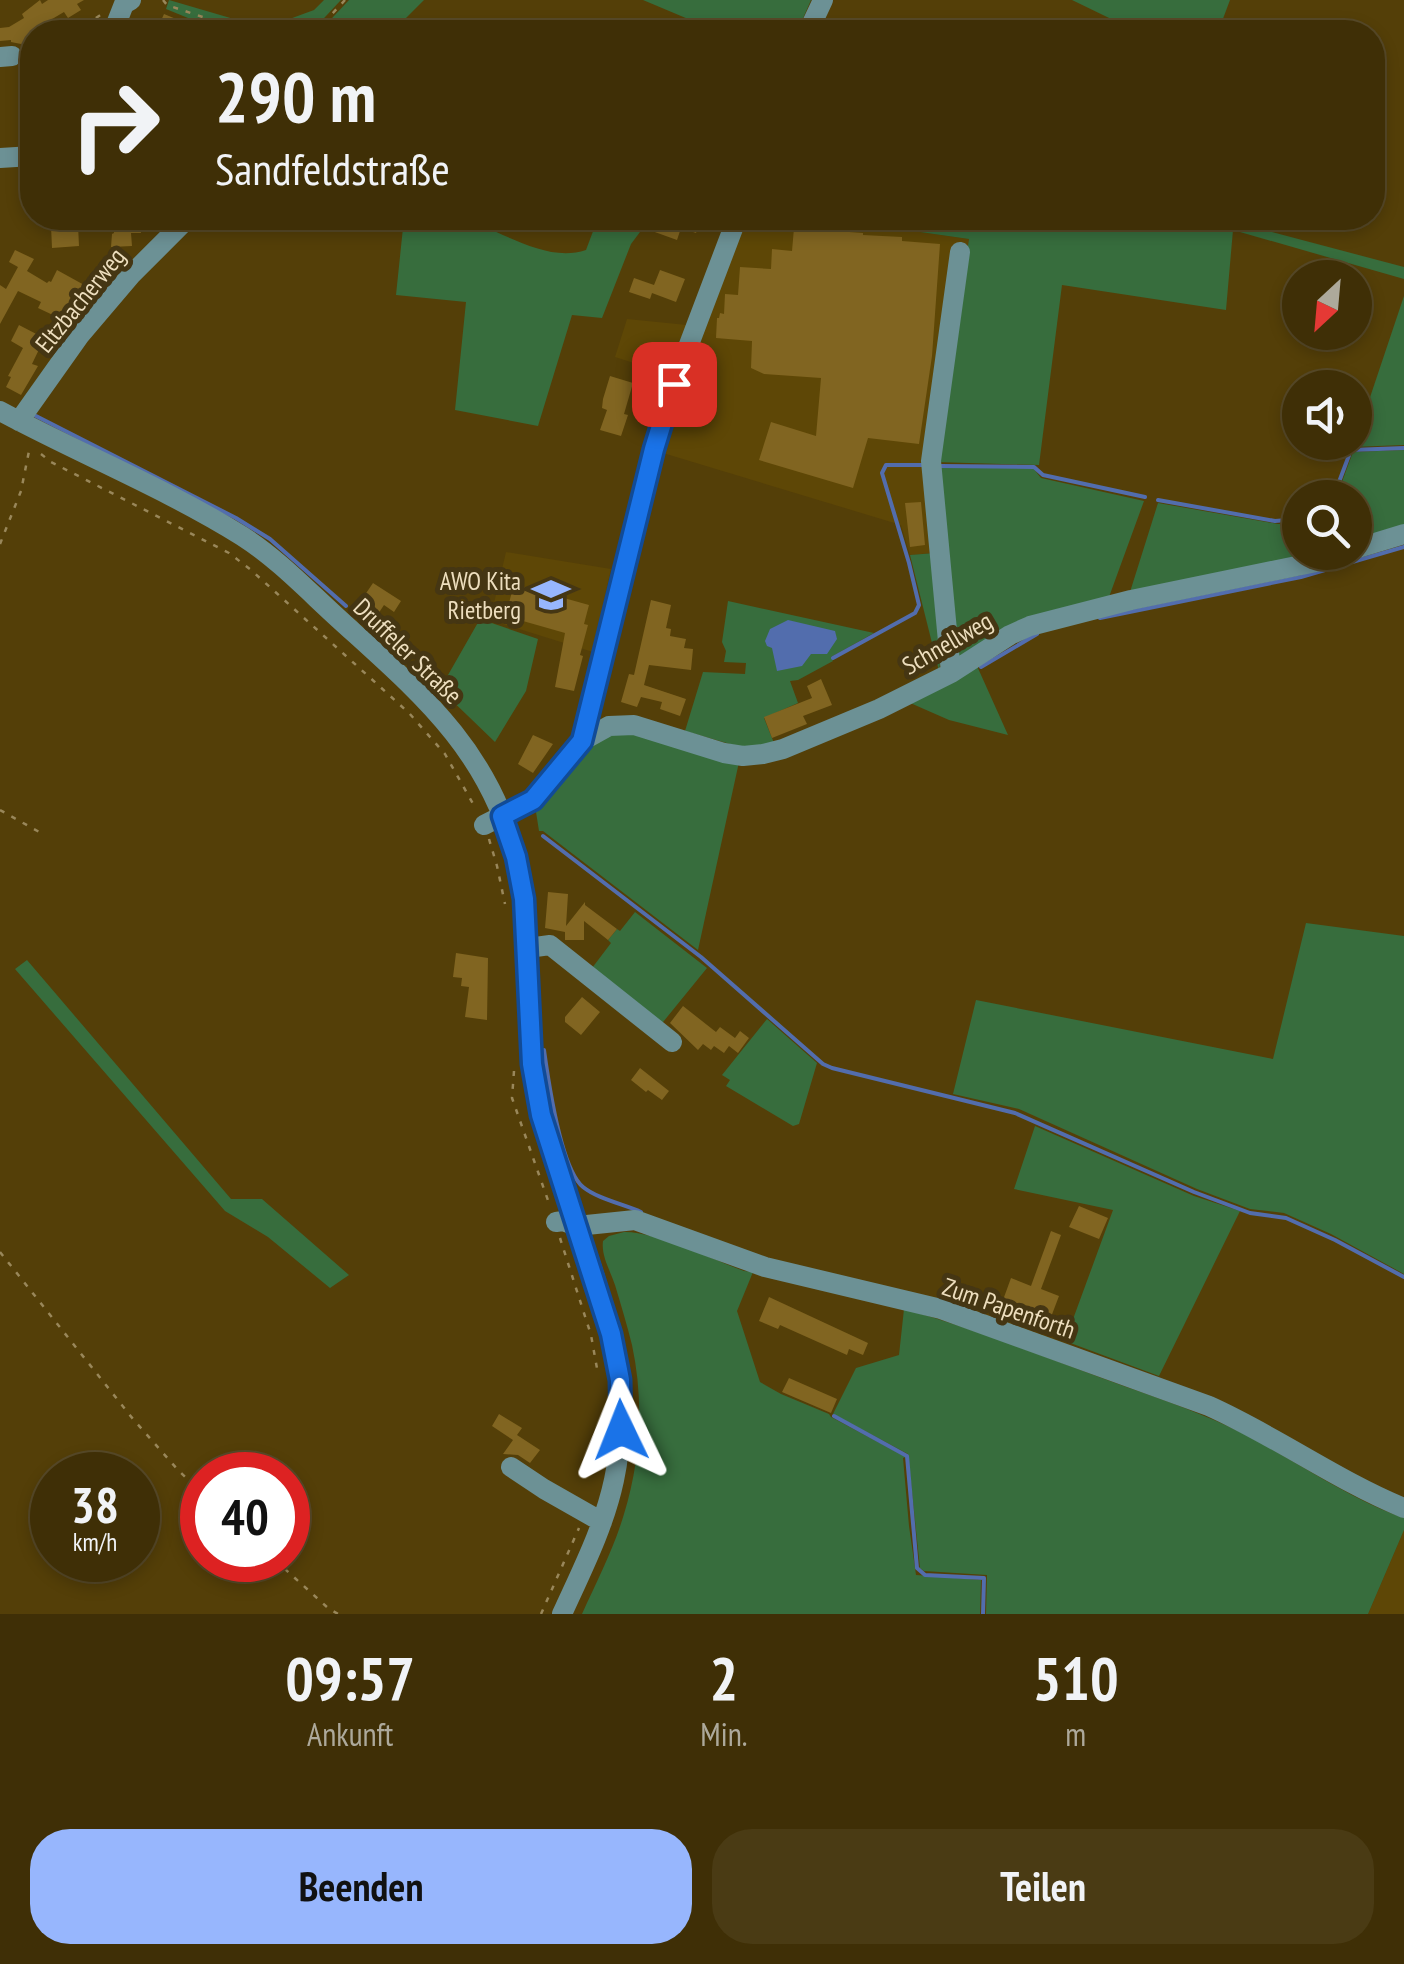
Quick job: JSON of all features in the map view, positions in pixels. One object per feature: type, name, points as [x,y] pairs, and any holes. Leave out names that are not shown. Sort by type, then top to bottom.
[{"type":"street","name":"Eltzbacherweg","points":[[9,416],[131,274],[176,230]]},
{"type":"street","points":[[493,820],[533,800],[582,741],[654,449],[674,384],[732,230]]},
{"type":"street","points":[[950,673],[931,461],[960,252]]},
{"type":"street","name":"Druffeler Straße","points":[[9,416],[199,512],[264,552],[422,694],[474,761],[493,820],[516,857],[528,948],[532,1064],[541,1115],[566,1224],[608,1321],[620,1380],[621,1418],[614,1479],[593,1518],[562,1614]]},
{"type":"street","points":[[1372,544],[1404,534]]},
{"type":"street","name":"Schnellweg","points":[[582,741],[609,726],[634,725],[743,756],[782,750],[879,709],[1030,626],[1131,600],[1282,569]]},
{"type":"street","points":[[528,948],[550,944],[672,1042]]},
{"type":"street","name":"Zum Papenforth","points":[[566,1224],[634,1220],[765,1267],[906,1299],[966,1318],[1209,1406],[1404,1508]]},
{"type":"street","points":[[511,1466],[593,1518]]},
{"type":"path","points":[[163,0],[213,20]]},
{"type":"path","points":[[326,20],[344,0]]},
{"type":"path","points":[[94,20],[125,1]]},
{"type":"path","points":[[0,544],[22,491],[31,442],[51,462],[229,552],[418,724],[445,754],[493,820],[505,908]]},
{"type":"path","points":[[0,810],[41,832]]},
{"type":"path","points":[[516,1061],[512,1098],[566,1224],[599,1379]]},
{"type":"path","points":[[0,1252],[180,1472]]},
{"type":"path","points":[[542,1614],[593,1518]]},
{"type":"path","points":[[299,1582],[338,1614]]},
{"type":"shaded area","points":[[741,230],[906,230],[969,239],[935,462],[944,552],[910,555],[901,525],[663,453],[695,350]]},
{"type":"shaded area","points":[[627,319],[687,325],[668,374],[615,357]]},
{"type":"shaded area","name":"AWO Kita Rietberg","points":[[506,552],[611,569],[593,652],[490,620]]},
{"type":"shaded area","points":[[1404,1530],[1404,1614],[1368,1614]]},
{"type":"green space","points":[[169,0],[238,20],[193,20],[166,9]]},
{"type":"green space","points":[[324,0],[341,0],[322,20],[287,20],[314,10]]},
{"type":"green space","points":[[349,0],[424,0],[404,20],[330,20]]},
{"type":"green space","points":[[643,0],[811,0],[802,20],[690,20]]},
{"type":"green space","points":[[1072,0],[1230,0],[1222,20],[1113,20]]},
{"type":"green space","points":[[403,230],[491,230],[538,249],[570,253],[586,250],[594,230],[642,230],[631,244],[602,318],[572,315],[538,426],[455,410],[466,302],[396,295]]},
{"type":"green space","points":[[906,230],[1233,230],[1226,310],[1062,285],[1039,465],[935,462],[969,239]]},
{"type":"green space","points":[[1233,230],[1264,230],[1404,267],[1404,279],[1372,270],[1372,260],[1338,260]]},
{"type":"green space","points":[[1404,296],[1404,445],[1372,446],[1372,391]]},
{"type":"green space","points":[[1404,450],[1404,527],[1372,537],[1372,480],[1343,480],[1350,460],[1372,460],[1372,451]]},
{"type":"green space","points":[[936,468],[1033,468],[1041,478],[1144,501],[1109,597],[957,660]]},
{"type":"green space","points":[[1158,503],[1282,524],[1282,560],[1130,592]]},
{"type":"green space","points":[[935,553],[943,643],[939,671],[910,555]]},
{"type":"green space","points":[[728,601],[874,633],[831,657],[833,661],[790,681],[798,703],[764,718],[774,743],[744,748],[685,731],[703,672],[745,674],[746,663],[724,662],[726,651],[722,642]]},
{"type":"green space","points":[[480,619],[538,639],[526,691],[495,742],[440,689]]},
{"type":"green space","points":[[977,666],[1008,735],[949,720],[908,702]]},
{"type":"green space","points":[[631,732],[739,762],[698,950],[539,831],[536,812],[592,745],[615,733]]},
{"type":"green space","points":[[635,912],[707,968],[659,1027],[589,972],[611,943],[608,940]]},
{"type":"green space","points":[[1306,923],[1404,936],[1404,1274],[1284,1213],[1250,1209],[1197,1189],[1019,1109],[953,1094],[976,1000],[1273,1059]]},
{"type":"green space","points":[[27,960],[231,1199],[262,1199],[349,1275],[330,1288],[268,1237],[225,1211],[15,969]]},
{"type":"green space","points":[[767,1019],[817,1063],[799,1124],[793,1126],[726,1086],[730,1080],[722,1075]]},
{"type":"green space","points":[[1035,1126],[1194,1196],[1240,1211],[1159,1376],[1065,1341],[1113,1210],[1014,1189]]},
{"type":"green space","points":[[624,1232],[667,1241],[753,1272],[737,1311],[760,1382],[829,1414],[906,1457],[903,1458],[916,1575],[981,1580],[980,1614],[582,1614],[620,1527],[637,1451],[636,1366],[603,1247],[609,1236]]},
{"type":"green space","points":[[904,1309],[1200,1414],[1404,1518],[1404,1530],[1368,1614],[986,1614],[987,1575],[920,1568],[908,1454],[833,1414],[856,1368],[899,1355]]},
{"type":"water","points":[[788,620],[835,631],[837,639],[827,654],[811,654],[802,666],[777,671],[772,648],[765,641],[770,629]]},
{"type":"building","points":[[40,0],[42,4],[48,0],[84,0],[77,4],[81,10],[68,18],[64,12],[50,20],[21,20],[22,14]]},
{"type":"building","points":[[20,20],[20,44],[0,41],[0,28]]},
{"type":"building","points":[[51,230],[78,230],[79,246],[52,248]]},
{"type":"building","points":[[114,230],[141,233],[131,233],[132,246],[111,247]]},
{"type":"building","points":[[652,230],[680,230],[677,240]]},
{"type":"building","points":[[794,230],[863,233],[940,244],[932,356],[919,444],[868,438],[853,488],[759,460],[771,422],[816,436],[821,378],[764,374],[751,368],[752,341],[716,338],[717,318],[724,314],[725,294],[738,295],[740,267],[771,269],[772,249],[792,251]]},
{"type":"building","points":[[15,250],[34,259],[27,271],[47,283],[57,270],[86,286],[83,300],[89,302],[56,345],[44,339],[32,364],[38,366],[21,395],[6,387],[23,348],[11,341],[19,325],[44,338],[55,316],[38,308],[41,302],[18,291],[0,324],[0,285],[6,289],[18,267],[9,262]]},
{"type":"building","points":[[660,270],[685,279],[676,302],[652,293],[650,299],[629,292],[634,278],[654,285]]},
{"type":"building","points":[[610,376],[633,383],[621,436],[600,430],[607,410],[602,408]]},
{"type":"building","points":[[921,502],[925,545],[910,547],[905,503]]},
{"type":"building","points":[[373,583],[401,601],[394,612],[384,605],[374,620],[356,608]]},
{"type":"building","points":[[514,584],[589,605],[574,691],[555,687],[565,633],[502,615]]},
{"type":"building","points":[[651,600],[671,605],[666,628],[671,629],[670,636],[686,639],[684,648],[693,649],[691,670],[649,665],[644,685],[686,699],[680,716],[660,709],[662,702],[641,697],[637,707],[621,702],[629,674],[634,675]]},
{"type":"building","points":[[821,679],[832,705],[803,716],[807,724],[772,738],[764,717],[812,698],[807,686]]},
{"type":"building","points":[[533,735],[553,744],[533,773],[518,764]]},
{"type":"building","points":[[548,892],[568,894],[566,926],[585,902],[617,929],[608,940],[584,921],[584,940],[565,940],[565,932],[545,928]]},
{"type":"building","points":[[456,953],[488,958],[487,1020],[465,1017],[469,987],[461,986],[462,978],[453,977]]},
{"type":"building","points":[[582,997],[600,1012],[581,1035],[565,1022],[565,1017]]},
{"type":"building","points":[[683,1006],[716,1032],[720,1027],[735,1038],[740,1031],[749,1038],[738,1053],[729,1046],[724,1053],[703,1044],[698,1050],[670,1023]]},
{"type":"building","points":[[640,1068],[669,1091],[662,1100],[631,1080]]},
{"type":"building","points":[[1079,1206],[1108,1218],[1099,1239],[1069,1227]]},
{"type":"building","points":[[1051,1231],[1061,1235],[1041,1289],[1059,1296],[1051,1317],[1003,1300],[1011,1278],[1031,1286]]},
{"type":"building","points":[[769,1297],[868,1343],[863,1355],[849,1349],[847,1355],[780,1325],[778,1329],[759,1321]]},
{"type":"building","points":[[789,1378],[837,1399],[831,1413],[782,1392]]},
{"type":"building","points":[[499,1414],[522,1428],[517,1435],[540,1450],[530,1463],[518,1455],[503,1454],[513,1440],[492,1426]]},
{"type":"waterway","points":[[36,416],[236,518],[270,539],[346,606]]},
{"type":"waterway","points":[[1340,480],[1351,450],[1404,448]]},
{"type":"waterway","points":[[833,658],[915,613],[919,605],[882,473],[886,465],[923,465]]},
{"type":"waterway","points":[[941,466],[1034,467],[1043,475],[1145,497]]},
{"type":"waterway","points":[[1158,500],[1282,520]]},
{"type":"waterway","points":[[1100,618],[1301,577],[1404,547]]},
{"type":"waterway","points":[[981,667],[1037,634]]},
{"type":"waterway","points":[[543,836],[701,957],[823,1064],[1015,1113],[1194,1192],[1250,1213],[1286,1218],[1404,1277]]},
{"type":"waterway","points":[[544,1050],[557,1123],[575,1177],[596,1195],[641,1212]]},
{"type":"waterway","points":[[834,1416],[907,1456],[917,1568],[925,1575],[984,1578],[983,1614]]},
{"type":"place","name":"AWO Kita Rietberg","points":[[551,595]]},
{"type":"route","points":[[621,1430],[620,1380],[611,1334],[541,1115],[532,1064],[524,899],[516,857],[502,816],[533,800],[582,741],[654,449],[674,384]]}]
